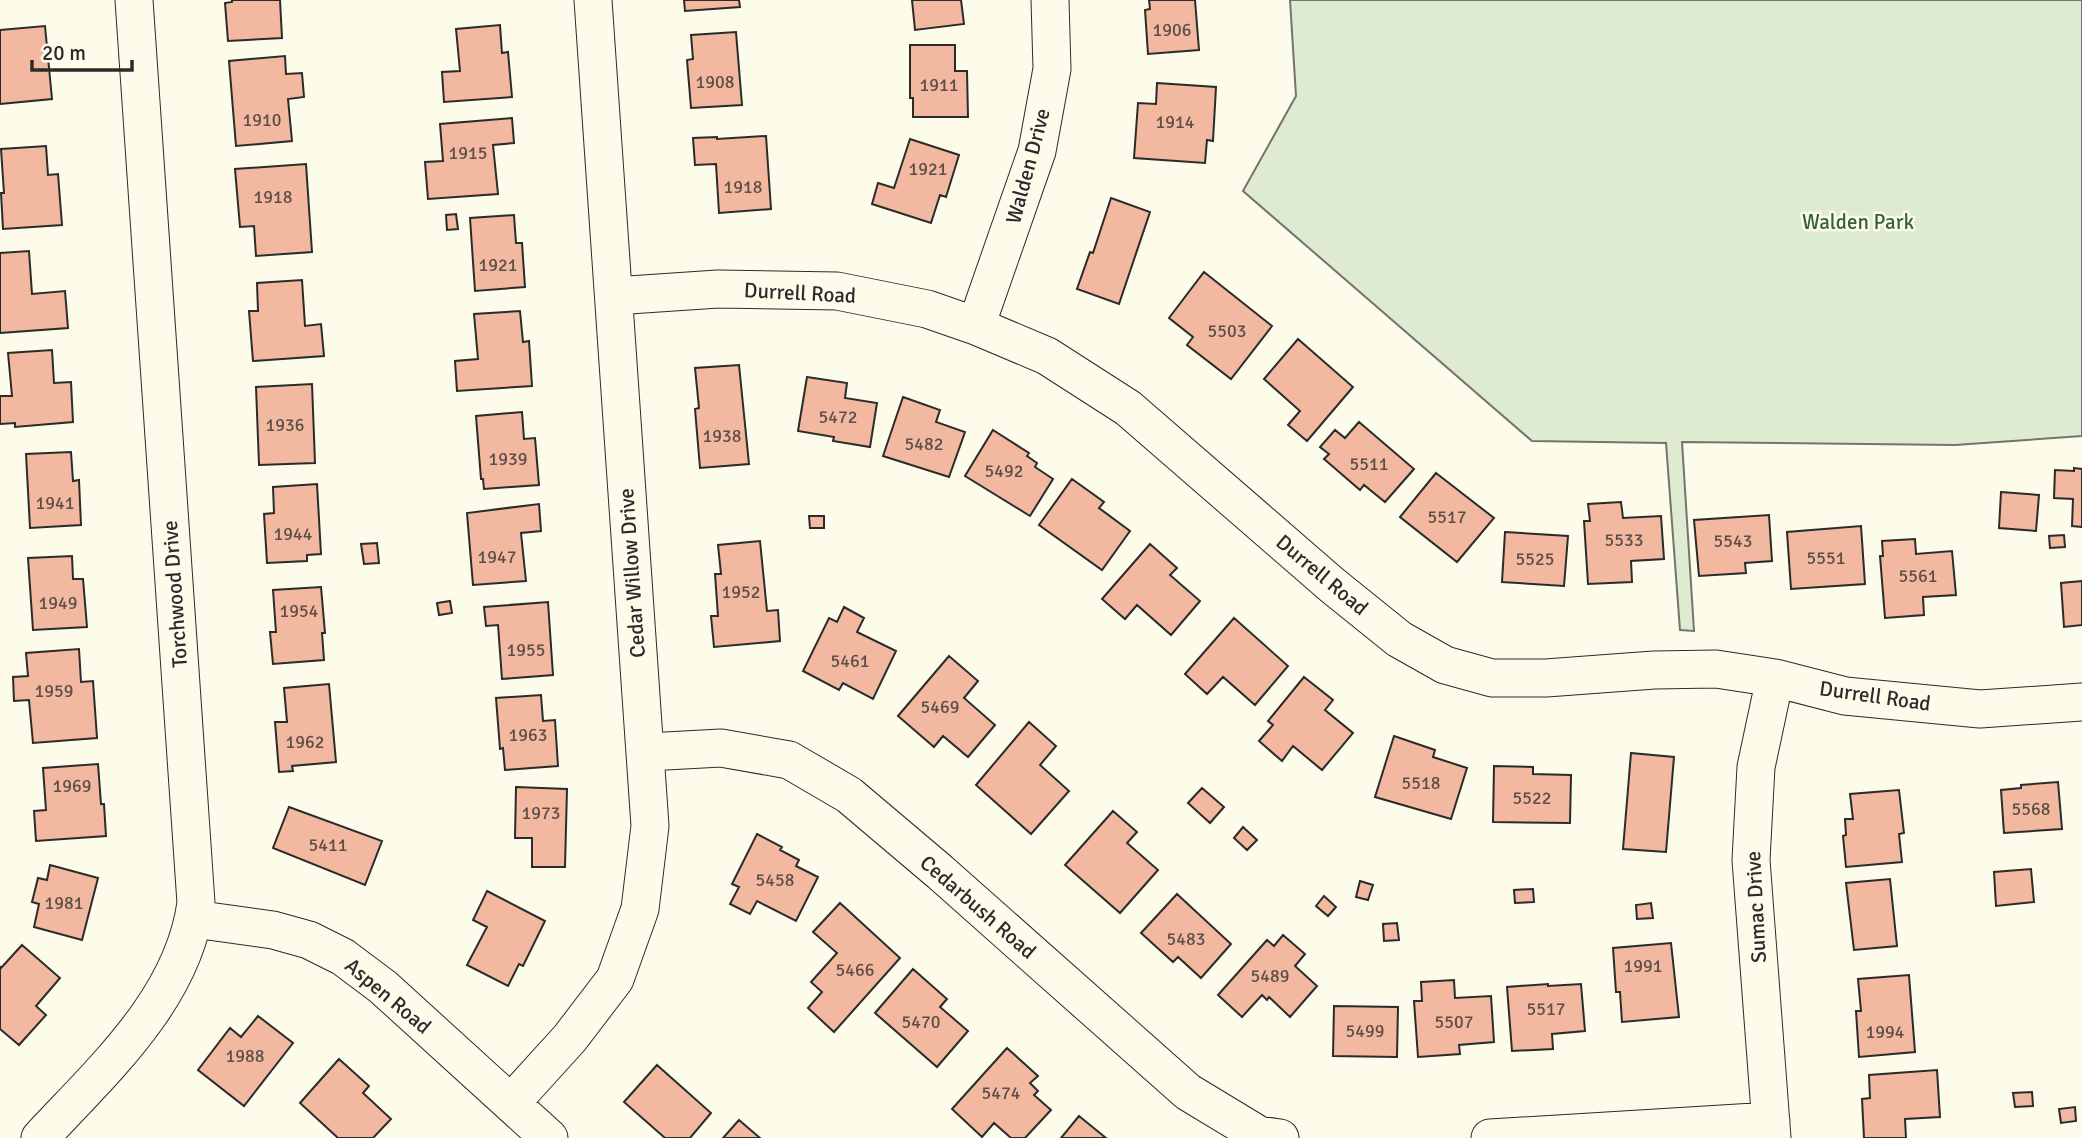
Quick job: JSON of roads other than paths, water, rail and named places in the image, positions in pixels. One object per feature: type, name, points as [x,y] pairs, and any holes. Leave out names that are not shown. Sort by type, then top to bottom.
[{"type":"street","name":"Torchwood Drive","points":[[40,1138],[134,1037],[176,970],[194,919],[182,688],[134,0]]},
{"type":"street","name":"Cedar Willow Drive","points":[[511,1103],[570,1038],[615,979],[640,909],[650,826],[647,752],[635,615],[593,0]]},
{"type":"street","name":"Walden Drive","points":[[976,326],[1037,151],[1052,69],[1051,0]]},
{"type":"street","name":"Durrell Road","points":[[614,296],[718,289],[836,291],[927,309],[1047,356],[1128,408],[1399,639],[1445,665],[1492,678],[1546,678],[1654,670],[1716,669],[1775,678],[1845,696],[1980,709],[2082,702]]},
{"type":"street","name":"Sumac Drive","points":[[1772,1129],[1751,860],[1756,767],[1775,678]]},
{"type":"street","name":"Cedarbush Road","points":[[647,752],[721,748],[789,760],[849,795],[1188,1092],[1259,1135],[1280,1138]]},
{"type":"street","name":"Aspen Road","points":[[194,919],[273,930],[309,940],[343,957],[383,986],[550,1138]]},
{"type":"street","points":[[1490,1138],[1772,1129]]},
{"type":"park label","name":"Walden Park","points":[[1858,222]]}]
